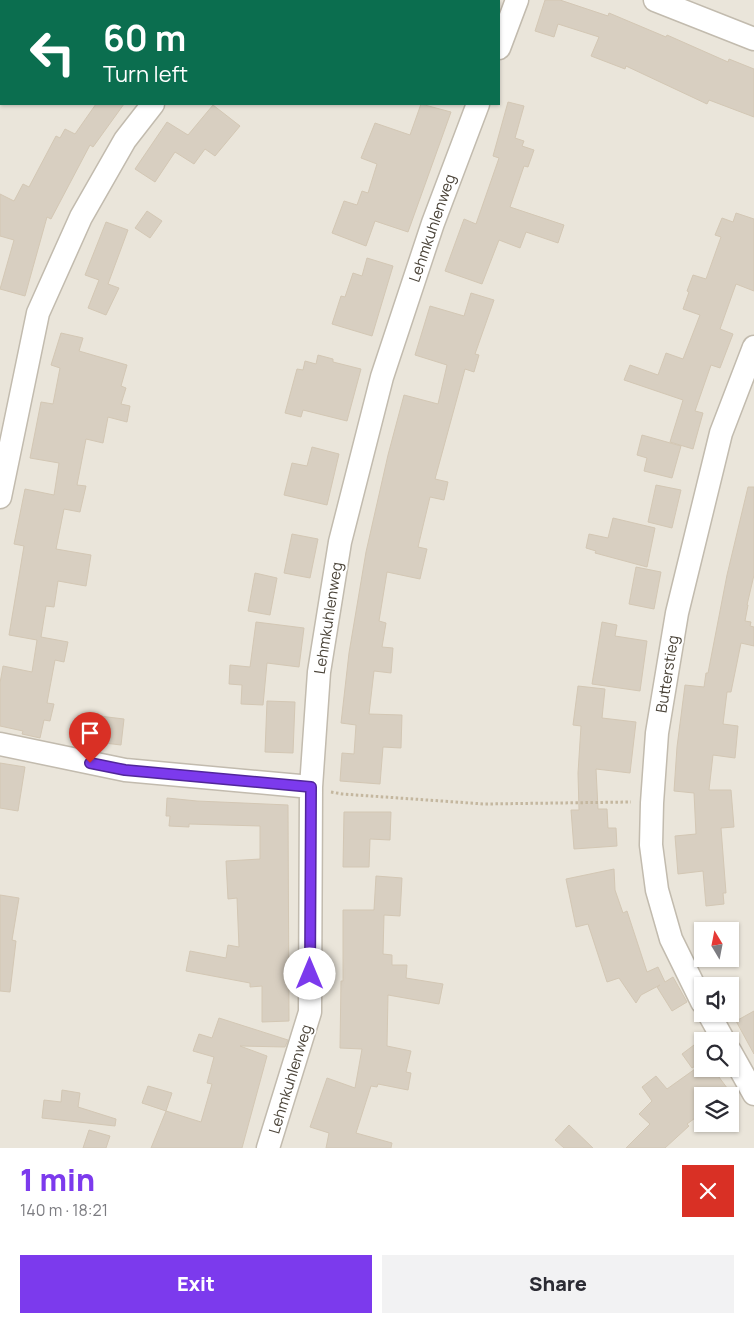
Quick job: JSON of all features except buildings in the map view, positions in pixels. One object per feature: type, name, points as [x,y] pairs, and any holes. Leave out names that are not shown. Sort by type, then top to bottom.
[{"type":"street","points":[[500,45],[517,0]]},
{"type":"street","points":[[655,0],[754,39]]},
{"type":"street","points":[[0,497],[38,313],[81,216],[125,140],[152,105]]},
{"type":"street","name":"Lehmkuhlenweg","points":[[268,1148],[310,1012],[311,787],[319,672],[340,542],[382,377],[433,223],[478,105]]},
{"type":"street","name":"Butterstieg","points":[[694,986],[671,939],[657,890],[650,845],[657,733],[677,613],[721,433],[754,346]]},
{"type":"street","points":[[0,744],[125,770],[311,787]]},
{"type":"street","points":[[739,1067],[754,1094]]},
{"type":"path","points":[[311,787],[342,794],[484,804],[652,803]]},
{"type":"shaded area","points":[[500,0],[754,0],[754,1148],[0,1148],[0,105],[500,105]]},
{"type":"route","points":[[90,763],[125,770],[311,787],[310,974]]}]
